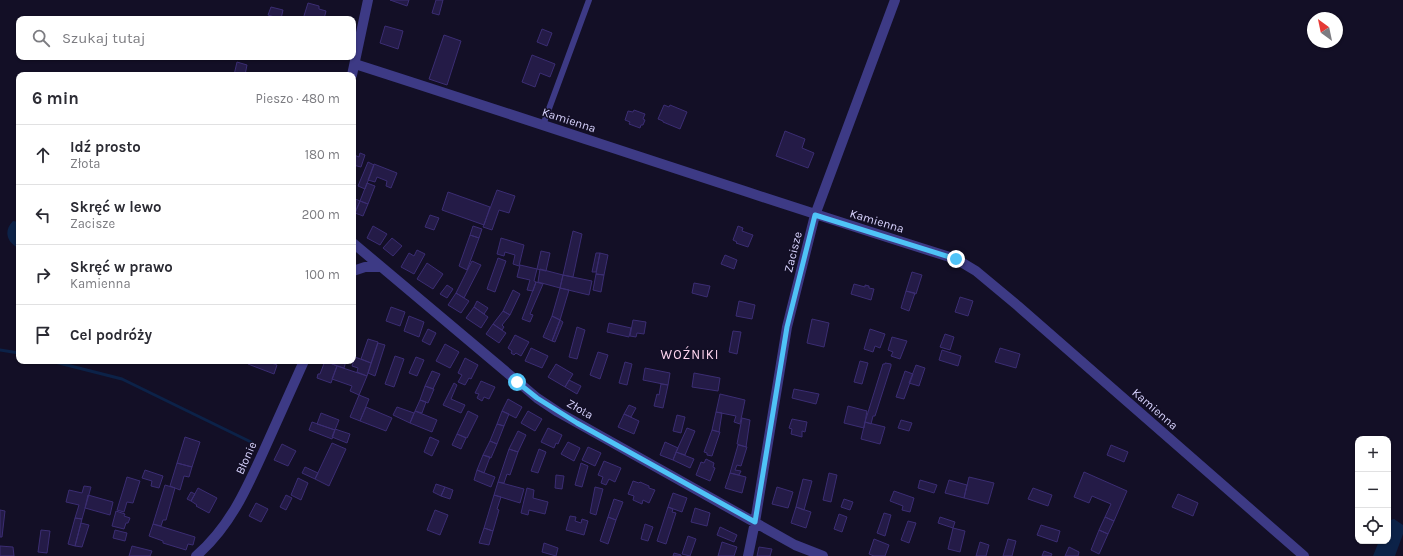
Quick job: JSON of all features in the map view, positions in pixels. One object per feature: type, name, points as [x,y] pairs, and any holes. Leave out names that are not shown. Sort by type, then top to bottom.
[{"type":"street","points":[[356,59],[368,0]]},
{"type":"street","name":"Zacisze","points":[[748,556],[787,327],[815,215],[896,0]]},
{"type":"street","points":[[353,72],[356,60]]},
{"type":"street","name":"Kamienna","points":[[355,64],[815,215],[956,259],[976,271],[1304,556]]},
{"type":"street","name":"Złota","points":[[356,246],[537,398],[577,423],[795,545],[823,556]]},
{"type":"street","points":[[356,270],[365,267],[380,267]]},
{"type":"street","name":"Błonie","points":[[196,556],[220,533],[244,495],[303,364]]},
{"type":"lane","points":[[543,125],[589,0]]},
{"type":"water","points":[[13,221],[16,222],[16,246],[9,240],[7,233]]},
{"type":"water","points":[[1394,519],[1403,525],[1403,534],[1395,556],[1373,556],[1378,544],[1391,544],[1391,520]]},
{"type":"building","points":[[390,0],[409,0],[407,6]]},
{"type":"building","points":[[436,0],[443,0],[439,15],[432,13]]},
{"type":"building","points":[[308,3],[319,6],[319,9],[326,11],[325,16],[304,16]]},
{"type":"building","points":[[271,7],[283,10],[282,16],[268,15]]},
{"type":"building","points":[[385,26],[403,31],[398,49],[380,43]]},
{"type":"building","points":[[542,29],[552,33],[547,46],[537,42]]},
{"type":"building","points":[[444,35],[461,41],[447,85],[429,79]]},
{"type":"building","points":[[532,55],[555,64],[550,77],[540,73],[535,87],[522,82]]},
{"type":"building","points":[[237,62],[247,65],[246,72],[235,72]]},
{"type":"building","points":[[664,105],[669,107],[670,105],[687,112],[680,129],[658,119]]},
{"type":"building","points":[[634,110],[645,114],[643,119],[645,120],[640,128],[629,124],[630,122],[625,120],[628,111],[633,112]]},
{"type":"building","points":[[785,131],[805,139],[802,148],[814,153],[808,168],[776,156]]},
{"type":"building","points":[[360,153],[365,155],[361,167],[356,166],[356,156],[359,157]]},
{"type":"building","points":[[368,162],[374,165],[365,189],[358,186]]},
{"type":"building","points":[[374,164],[397,173],[391,188],[386,186],[387,181],[377,177],[375,182],[368,180]]},
{"type":"building","points":[[367,183],[375,186],[368,204],[360,201]]},
{"type":"building","points":[[497,190],[515,196],[509,213],[499,210],[492,230],[483,227]]},
{"type":"building","points":[[448,192],[490,207],[484,225],[442,210]]},
{"type":"building","points":[[356,199],[360,201],[356,211]]},
{"type":"building","points":[[360,201],[368,204],[363,216],[356,213]]},
{"type":"building","points":[[430,215],[439,218],[434,230],[425,227]]},
{"type":"building","points":[[373,226],[387,234],[380,245],[367,238]]},
{"type":"building","points":[[473,226],[482,229],[479,238],[470,235]]},
{"type":"building","points":[[738,226],[743,228],[742,231],[753,235],[748,247],[736,243],[737,242],[733,240]]},
{"type":"building","points":[[573,231],[582,234],[573,277],[563,275]]},
{"type":"building","points":[[470,235],[479,238],[467,270],[459,266]]},
{"type":"building","points":[[392,238],[402,246],[393,256],[383,248]]},
{"type":"building","points":[[501,238],[524,245],[519,266],[513,264],[515,255],[505,252],[504,256],[497,254]]},
{"type":"building","points":[[417,250],[425,254],[414,274],[401,267],[409,253],[414,256]]},
{"type":"building","points":[[541,251],[550,253],[546,271],[537,269]]},
{"type":"building","points":[[596,253],[600,253],[596,272],[592,272]]},
{"type":"building","points":[[600,253],[608,255],[604,275],[596,274]]},
{"type":"building","points":[[725,255],[737,260],[734,269],[721,264]]},
{"type":"building","points":[[498,258],[506,261],[495,292],[487,289]]},
{"type":"building","points":[[472,261],[481,265],[464,298],[456,293]]},
{"type":"building","points":[[427,263],[443,274],[433,289],[417,279]]},
{"type":"building","points":[[520,265],[537,269],[534,281],[536,282],[533,291],[527,290],[530,280],[517,277]]},
{"type":"building","points":[[540,269],[563,275],[560,288],[538,282]]},
{"type":"building","points":[[912,272],[922,275],[916,294],[906,291]]},
{"type":"building","points":[[596,274],[604,275],[601,292],[593,290]]},
{"type":"building","points":[[563,275],[592,281],[589,295],[560,288]]},
{"type":"building","points":[[536,282],[543,284],[530,314],[533,315],[530,322],[522,319]]},
{"type":"building","points":[[694,283],[710,286],[707,297],[692,293]]},
{"type":"building","points":[[854,284],[865,287],[865,285],[869,286],[869,288],[874,289],[871,300],[851,294]]},
{"type":"building","points":[[447,285],[453,289],[447,298],[440,294]]},
{"type":"building","points":[[560,288],[569,290],[560,320],[552,316]]},
{"type":"building","points":[[513,290],[520,294],[510,315],[503,311]]},
{"type":"building","points":[[906,291],[915,293],[909,311],[901,308]]},
{"type":"building","points":[[456,293],[469,301],[461,313],[448,305]]},
{"type":"building","points":[[960,297],[973,301],[968,316],[955,312]]},
{"type":"building","points":[[477,301],[488,308],[484,314],[474,307]]},
{"type":"building","points":[[739,301],[755,305],[752,319],[736,316]]},
{"type":"building","points":[[391,307],[405,312],[400,326],[386,321]]},
{"type":"building","points":[[474,307],[488,317],[481,328],[466,318]]},
{"type":"building","points":[[503,311],[510,315],[502,325],[504,327],[502,330],[493,324]]},
{"type":"building","points":[[409,316],[424,322],[419,337],[404,331]]},
{"type":"building","points":[[552,316],[560,320],[552,341],[543,337]]},
{"type":"building","points":[[812,319],[829,323],[824,347],[807,343]]},
{"type":"building","points":[[560,320],[563,322],[555,342],[552,341]]},
{"type":"building","points":[[633,320],[646,322],[644,334],[637,333],[636,337],[630,336]]},
{"type":"building","points":[[609,323],[631,328],[629,337],[607,332]]},
{"type":"building","points":[[493,324],[506,333],[499,343],[486,334]]},
{"type":"building","points":[[577,327],[585,330],[577,359],[569,357]]},
{"type":"building","points":[[428,329],[436,333],[430,345],[422,341]]},
{"type":"building","points":[[870,329],[885,334],[880,348],[875,346],[873,352],[864,349]]},
{"type":"building","points":[[733,331],[741,332],[737,354],[729,352]]},
{"type":"building","points":[[945,334],[954,337],[950,350],[940,347]]},
{"type":"building","points":[[515,335],[529,342],[521,356],[516,353],[514,355],[508,348]]},
{"type":"building","points":[[892,337],[907,341],[900,359],[891,356],[893,352],[888,350]]},
{"type":"building","points":[[368,339],[378,342],[371,363],[361,359]]},
{"type":"building","points":[[378,343],[385,345],[375,376],[368,373]]},
{"type":"building","points":[[445,344],[459,352],[450,368],[436,361]]},
{"type":"building","points":[[531,348],[548,356],[542,368],[525,361]]},
{"type":"building","points":[[1000,348],[1020,354],[1016,368],[995,362]]},
{"type":"building","points":[[942,350],[961,356],[958,366],[939,360]]},
{"type":"building","points":[[598,352],[608,355],[600,379],[590,375]]},
{"type":"building","points":[[395,356],[404,359],[394,387],[385,384]]},
{"type":"building","points":[[356,357],[371,363],[367,376],[357,372],[358,368],[352,366],[353,364],[356,364]]},
{"type":"building","points":[[416,357],[424,360],[417,376],[409,373]]},
{"type":"building","points":[[465,358],[478,365],[471,379],[469,378],[465,385],[458,382],[462,375],[458,373]]},
{"type":"building","points":[[860,361],[868,363],[862,384],[854,382]]},
{"type":"building","points":[[625,362],[632,364],[627,385],[619,383]]},
{"type":"building","points":[[248,364],[277,365],[274,374]]},
{"type":"building","points":[[324,364],[332,364],[337,366],[331,383],[317,378],[318,374],[320,374]]},
{"type":"building","points":[[332,364],[345,364],[344,368]]},
{"type":"building","points":[[556,364],[573,374],[565,387],[548,377]]},
{"type":"building","points":[[883,364],[891,364],[891,366],[871,424],[865,422]]},
{"type":"building","points":[[916,365],[925,368],[919,386],[909,383]]},
{"type":"building","points":[[337,366],[367,376],[359,395],[350,391],[352,386],[332,379]]},
{"type":"building","points":[[645,368],[670,373],[668,385],[643,380]]},
{"type":"building","points":[[432,371],[440,374],[433,389],[425,386]]},
{"type":"building","points":[[905,371],[913,374],[904,399],[896,397]]},
{"type":"building","points":[[694,373],[720,378],[718,391],[692,387]]},
{"type":"building","points":[[569,380],[581,386],[577,394],[565,387]]},
{"type":"building","points":[[481,381],[495,387],[489,399],[484,397],[482,401],[477,398],[479,394],[475,393]]},
{"type":"building","points":[[454,383],[457,385],[451,399],[465,405],[461,413],[443,405]]},
{"type":"building","points":[[661,384],[668,385],[663,408],[654,406],[657,394],[659,395]]},
{"type":"building","points":[[425,386],[434,389],[428,403],[420,400]]},
{"type":"building","points":[[794,389],[819,394],[816,404],[792,398]]},
{"type":"building","points":[[720,394],[745,400],[740,424],[734,422],[736,416],[716,412]]},
{"type":"building","points":[[359,395],[369,399],[360,421],[350,417]]},
{"type":"building","points":[[508,399],[522,407],[516,418],[502,411]]},
{"type":"building","points":[[420,400],[426,402],[422,413],[415,411]]},
{"type":"building","points":[[629,405],[636,408],[631,417],[624,414]]},
{"type":"building","points":[[848,406],[867,411],[864,428],[844,423]]},
{"type":"building","points":[[366,407],[392,418],[386,431],[360,421]]},
{"type":"building","points":[[397,407],[414,413],[410,423],[393,415]]},
{"type":"building","points":[[415,411],[437,420],[432,432],[410,423]]},
{"type":"building","points":[[468,411],[478,416],[467,438],[457,434]]},
{"type":"building","points":[[502,411],[509,414],[504,426],[497,424]]},
{"type":"building","points":[[528,411],[542,419],[535,431],[521,423]]},
{"type":"building","points":[[716,412],[722,413],[719,432],[712,430]]},
{"type":"building","points":[[321,413],[339,420],[335,430],[317,424]]},
{"type":"building","points":[[624,414],[639,421],[634,434],[618,427]]},
{"type":"building","points":[[677,415],[685,417],[681,433],[673,431]]},
{"type":"building","points":[[742,418],[750,420],[746,447],[737,444]]},
{"type":"building","points":[[792,419],[807,422],[805,432],[802,431],[802,437],[791,434],[792,429],[789,428]]},
{"type":"building","points":[[901,420],[912,423],[909,431],[898,428]]},
{"type":"building","points":[[312,422],[335,430],[332,439],[309,430]]},
{"type":"building","points":[[865,422],[885,427],[880,444],[861,439]]},
{"type":"building","points":[[497,424],[504,426],[497,444],[490,441]]},
{"type":"building","points":[[548,428],[562,435],[558,444],[556,443],[554,448],[541,442]]},
{"type":"building","points":[[687,428],[695,431],[685,455],[676,452]]},
{"type":"building","points":[[335,429],[350,434],[347,443],[332,437]]},
{"type":"building","points":[[712,430],[720,432],[712,456],[707,455],[707,453],[704,452]]},
{"type":"building","points":[[518,431],[526,435],[518,452],[509,449]]},
{"type":"building","points":[[457,434],[466,438],[461,449],[452,445]]},
{"type":"building","points":[[185,437],[200,442],[192,467],[177,463]]},
{"type":"building","points":[[430,437],[439,441],[432,456],[424,452]]},
{"type":"building","points":[[490,441],[497,444],[491,458],[483,455]]},
{"type":"building","points":[[568,442],[580,448],[574,461],[561,454]]},
{"type":"building","points":[[665,442],[678,448],[673,460],[660,455]]},
{"type":"building","points":[[332,443],[346,449],[329,486],[315,479]]},
{"type":"building","points":[[282,444],[296,451],[288,466],[274,460]]},
{"type":"building","points":[[738,445],[747,447],[741,466],[737,465],[735,470],[741,471],[739,475],[730,473]]},
{"type":"building","points":[[1111,445],[1128,452],[1124,462],[1107,455]]},
{"type":"building","points":[[588,447],[601,453],[595,466],[582,460]]},
{"type":"building","points":[[509,449],[518,452],[510,475],[507,474],[504,483],[498,482]]},
{"type":"building","points":[[539,449],[546,452],[538,473],[531,471]]},
{"type":"building","points":[[676,452],[694,459],[690,468],[673,460]]},
{"type":"building","points":[[483,455],[490,457],[484,473],[477,470]]},
{"type":"building","points":[[706,459],[714,463],[713,467],[715,468],[710,481],[696,475],[701,462],[704,463]]},
{"type":"building","points":[[604,461],[621,468],[615,482],[609,479],[606,485],[601,483],[603,477],[598,475]]},
{"type":"building","points":[[177,463],[192,467],[189,477],[184,476],[180,490],[170,486]]},
{"type":"building","points":[[581,463],[588,466],[582,487],[575,485]]},
{"type":"building","points":[[305,467],[318,473],[315,479],[302,473]]},
{"type":"building","points":[[145,470],[163,476],[159,488],[151,486],[152,481],[142,478]]},
{"type":"building","points":[[477,470],[495,477],[491,487],[474,480]]},
{"type":"building","points":[[1084,472],[1127,491],[1114,521],[1105,517],[1111,504],[1092,496],[1089,503],[1074,497]]},
{"type":"building","points":[[730,473],[746,477],[742,493],[725,488]]},
{"type":"building","points":[[829,473],[837,475],[831,502],[823,500]]},
{"type":"building","points":[[556,475],[564,476],[562,489],[555,488]]},
{"type":"building","points":[[127,477],[140,481],[133,503],[127,502],[124,512],[117,510]]},
{"type":"building","points":[[969,477],[994,483],[988,504],[964,498]]},
{"type":"building","points":[[298,478],[308,483],[301,500],[291,495]]},
{"type":"building","points":[[803,479],[812,481],[804,510],[796,507]]},
{"type":"building","points":[[920,480],[937,485],[934,493],[918,488]]},
{"type":"building","points":[[949,480],[967,485],[964,498],[945,493]]},
{"type":"building","points":[[633,481],[640,482],[655,490],[649,503],[643,500],[642,504],[633,500],[634,496],[628,494]]},
{"type":"building","points":[[498,482],[524,489],[520,503],[494,495]]},
{"type":"building","points":[[436,484],[445,487],[441,496],[433,492]]},
{"type":"building","points":[[165,485],[175,488],[166,520],[163,520],[161,526],[153,524]]},
{"type":"building","points":[[84,486],[91,487],[82,519],[75,518],[79,505],[66,502],[69,490],[82,493]]},
{"type":"building","points":[[445,487],[453,490],[450,499],[441,496]]},
{"type":"building","points":[[595,487],[603,489],[596,515],[590,513]]},
{"type":"building","points":[[777,487],[793,492],[788,508],[772,504]]},
{"type":"building","points":[[198,488],[217,498],[209,513],[196,506],[197,505],[191,501]]},
{"type":"building","points":[[527,488],[534,490],[533,498],[548,502],[545,514],[529,510],[528,515],[521,513]]},
{"type":"building","points":[[1033,488],[1052,495],[1048,506],[1028,499]]},
{"type":"building","points":[[894,491],[914,498],[910,512],[902,510],[903,506],[890,501]]},
{"type":"building","points":[[191,492],[195,494],[191,501],[187,499]]},
{"type":"building","points":[[673,493],[687,498],[682,512],[668,507]]},
{"type":"building","points":[[1178,494],[1198,503],[1193,516],[1172,507]]},
{"type":"building","points":[[88,495],[113,502],[110,515],[85,508]]},
{"type":"building","points":[[286,495],[292,498],[286,510],[280,507]]},
{"type":"building","points":[[494,495],[501,497],[493,531],[484,528]]},
{"type":"building","points":[[614,499],[623,502],[616,520],[608,517]]},
{"type":"building","points":[[844,499],[853,502],[850,510],[841,507]]},
{"type":"building","points":[[256,503],[268,509],[261,522],[249,516]]},
{"type":"building","points":[[668,507],[673,509],[672,512],[676,513],[666,544],[657,541]]},
{"type":"building","points":[[796,507],[811,512],[806,528],[791,523]]},
{"type":"building","points":[[695,508],[710,513],[707,526],[691,522]]},
{"type":"building","points":[[0,510],[5,511],[2,537],[0,537]]},
{"type":"building","points":[[435,510],[448,515],[440,535],[427,530]]},
{"type":"building","points":[[116,511],[125,514],[124,516],[130,518],[124,529],[112,526]]},
{"type":"building","points":[[884,513],[891,515],[885,536],[877,533]]},
{"type":"building","points":[[839,514],[847,517],[842,532],[834,529]]},
{"type":"building","points":[[570,516],[576,517],[575,521],[581,523],[582,519],[588,521],[584,535],[566,530]]},
{"type":"building","points":[[608,517],[616,520],[608,544],[600,541]]},
{"type":"building","points":[[940,517],[955,522],[953,528],[938,523]]},
{"type":"building","points":[[1105,517],[1114,521],[1108,534],[1099,530]]},
{"type":"building","points":[[75,518],[82,519],[75,546],[68,544]]},
{"type":"building","points":[[908,521],[916,523],[909,543],[901,540]]},
{"type":"building","points":[[81,523],[89,525],[82,547],[75,546]]},
{"type":"building","points":[[153,524],[195,537],[193,545],[188,544],[186,550],[163,543],[163,541],[149,536]]},
{"type":"building","points":[[645,524],[653,527],[648,541],[641,539]]},
{"type":"building","points":[[1041,525],[1060,531],[1057,542],[1037,535]]},
{"type":"building","points":[[720,527],[737,535],[734,542],[717,535]]},
{"type":"building","points":[[484,528],[493,531],[489,545],[479,543]]},
{"type":"building","points":[[953,528],[965,531],[960,552],[948,549]]},
{"type":"building","points":[[41,530],[50,531],[47,553],[38,552]]},
{"type":"building","points":[[115,530],[127,533],[125,541],[113,538]]},
{"type":"building","points":[[1099,530],[1108,534],[1099,554],[1091,550]]},
{"type":"building","points":[[688,536],[696,539],[690,556],[682,554]]},
{"type":"building","points":[[874,539],[889,545],[885,556],[874,556],[869,554]]},
{"type":"building","points":[[1008,539],[1016,541],[1012,556],[1003,556]]},
{"type":"building","points":[[722,542],[737,547],[734,556],[718,556]]},
{"type":"building","points":[[980,542],[989,545],[986,556],[976,556]]},
{"type":"building","points":[[544,543],[558,548],[556,556],[542,552]]},
{"type":"building","points":[[0,546],[13,547],[14,556],[0,556]]},
{"type":"building","points":[[132,546],[152,551],[150,556],[129,556]]},
{"type":"building","points":[[759,547],[772,549],[770,556],[757,556]]},
{"type":"building","points":[[1069,547],[1079,552],[1078,556],[1065,556]]},
{"type":"building","points":[[1044,551],[1052,554],[1051,556],[1042,556]]},
{"type":"building","points":[[674,553],[681,555],[681,556],[673,556]]},
{"type":"waterway","points":[[0,350],[16,353]]},
{"type":"waterway","points":[[63,364],[122,379],[253,443]]},
{"type":"district","name":"WOŹNIKI","points":[[690,354]]},
{"type":"route","points":[[517,382],[558,412],[755,522],[787,327],[815,215],[956,259]]}]
